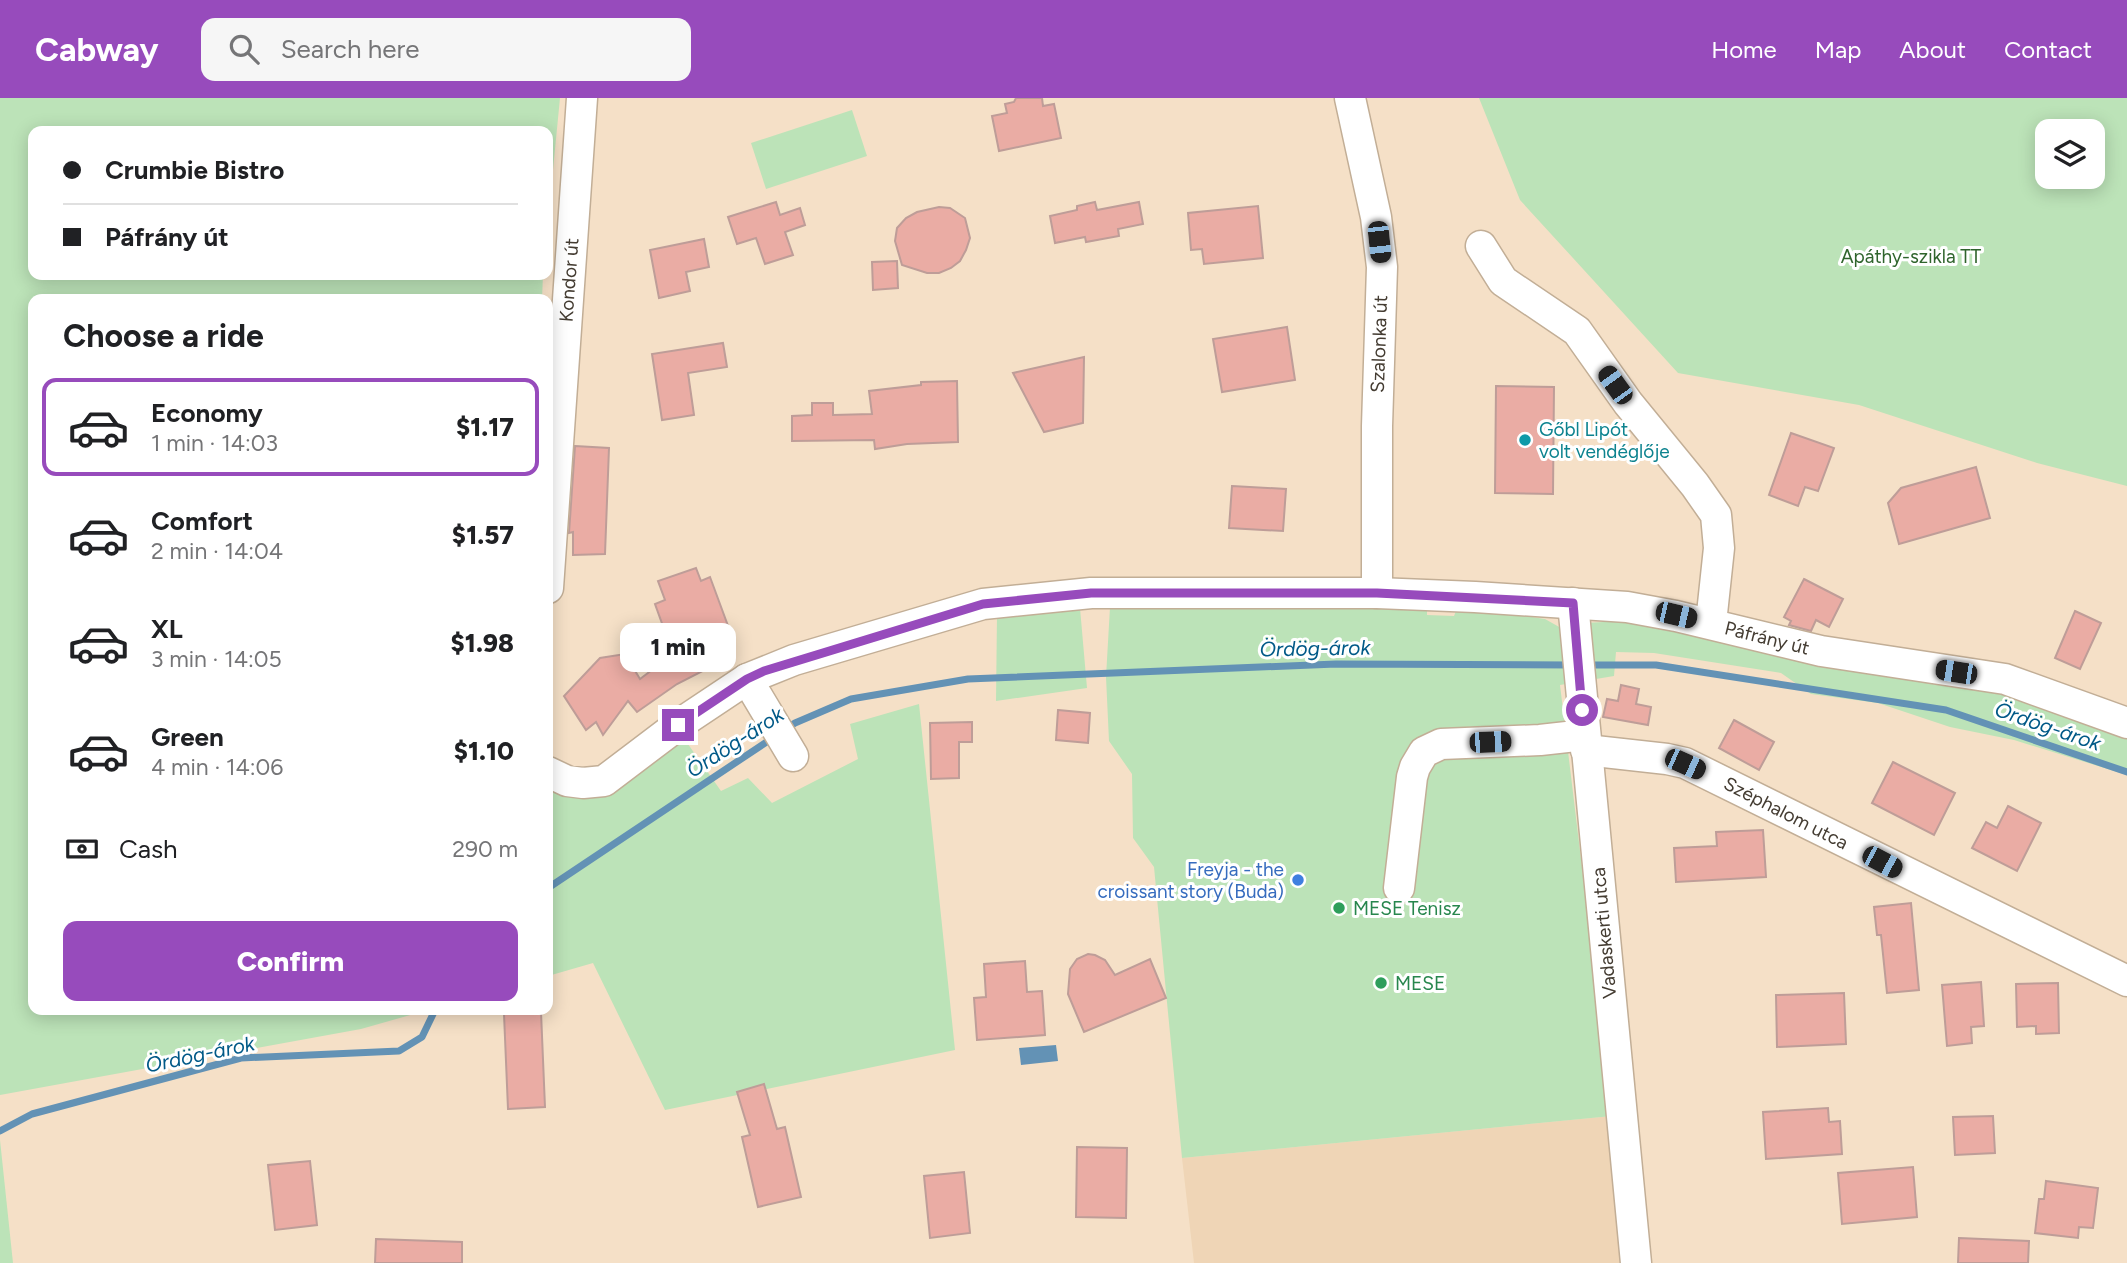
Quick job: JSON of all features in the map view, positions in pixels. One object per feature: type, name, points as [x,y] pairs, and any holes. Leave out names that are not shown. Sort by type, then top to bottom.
[{"type":"street","name":"Kondor út","points":[[553,516],[582,98]]},
{"type":"street","name":"Szalonka út","points":[[1350,98],[1377,217],[1382,267],[1377,426],[1377,593]]},
{"type":"street","points":[[1481,246],[1503,281],[1577,331],[1628,403],[1716,515],[1718,548],[1710,623]]},
{"type":"street","name":"Páfrány út","points":[[553,774],[568,781],[583,783],[604,780],[678,725],[747,679],[794,660],[983,604],[1091,593],[1377,593],[1574,616],[1627,607],[1710,623],[1821,651],[2005,679],[2127,723]]},
{"type":"street","name":"Vadaskerti utca","points":[[1574,616],[1636,1263]]},
{"type":"street","points":[[747,679],[793,757]]},
{"type":"street","name":"Széphalom utca","points":[[1399,888],[1412,777],[1424,752],[1441,744],[1540,740],[1585,742],[1685,764],[2127,981]]},
{"type":"shaded area","points":[[1612,1116],[1627,1263],[1194,1263],[1182,1158]]},
{"type":"green space","points":[[0,98],[560,98],[553,170],[553,126],[28,126],[28,280],[543,280],[542,294],[28,294],[28,1015],[410,1015],[361,1029],[0,1095]]},
{"type":"green space","name":"Apáthy-szikla TT","points":[[1479,98],[2127,98],[2127,486],[2037,463],[1859,405],[1678,373],[1520,200]]},
{"type":"green space","points":[[852,110],[867,156],[766,189],[751,143]]},
{"type":"green space","name":"MESE","points":[[1427,606],[1427,615],[1454,616],[1458,606],[1545,619],[1561,628],[1584,623],[1623,621],[2007,688],[2127,732],[2127,775],[2014,740],[1950,727],[1878,703],[1811,694],[1781,673],[1654,653],[1616,652],[1614,676],[1560,685],[1612,1116],[1182,1158],[1154,867],[1133,838],[1132,774],[1109,741],[1106,677],[1110,607]]},
{"type":"green space","points":[[1080,608],[1087,688],[996,701],[997,614]]},
{"type":"green space","points":[[919,704],[955,1050],[665,1110],[593,963],[553,975],[553,779],[567,785],[683,737],[721,791],[748,778],[772,803],[858,759],[850,724]]},
{"type":"green space","points":[[0,1140],[13,1263],[0,1263]]},
{"type":"water","points":[[1056,1045],[1058,1061],[1021,1065],[1019,1048]]},
{"type":"building","points":[[1016,98],[1042,98],[1043,106],[1054,104],[1061,138],[999,151],[992,116],[1007,113],[1005,104],[1014,102]]},
{"type":"building","points":[[776,202],[780,215],[800,208],[805,225],[785,232],[793,255],[765,264],[756,238],[737,244],[728,217]]},
{"type":"building","points":[[1095,202],[1097,210],[1139,202],[1143,224],[1118,229],[1119,236],[1086,242],[1085,237],[1055,243],[1050,216],[1077,210],[1077,206]]},
{"type":"building","points":[[1258,206],[1263,258],[1204,264],[1202,249],[1191,250],[1188,213]]},
{"type":"building","points":[[939,207],[950,208],[965,218],[970,238],[960,261],[939,273],[927,273],[902,265],[895,241],[897,228],[906,218],[917,212]]},
{"type":"building","points":[[704,239],[709,267],[686,272],[690,291],[659,298],[650,250]]},
{"type":"building","points":[[897,261],[898,288],[873,290],[872,262]]},
{"type":"building","points":[[1287,327],[1295,380],[1222,392],[1213,339]]},
{"type":"building","points":[[723,343],[727,367],[688,373],[694,415],[662,420],[652,354]]},
{"type":"building","points":[[1084,357],[1083,423],[1044,432],[1013,373]]},
{"type":"building","points":[[957,381],[958,442],[907,444],[875,449],[874,440],[792,441],[792,416],[812,415],[812,403],[833,403],[833,415],[872,414],[869,391],[921,385],[921,382]]},
{"type":"building","name":"Gőbl Lipót volt vendéglője","points":[[1496,386],[1554,387],[1553,494],[1495,493]]},
{"type":"building","points":[[1791,433],[1834,448],[1818,491],[1805,487],[1798,506],[1769,495]]},
{"type":"building","points":[[575,446],[609,448],[605,554],[573,555],[573,532],[569,533]]},
{"type":"building","points":[[1976,467],[1990,518],[1899,544],[1888,503],[1901,488]]},
{"type":"building","points":[[1232,486],[1286,489],[1283,531],[1229,528]]},
{"type":"building","points":[[696,568],[701,581],[710,577],[731,634],[723,637],[730,657],[677,684],[637,712],[628,701],[603,735],[596,722],[586,730],[564,696],[600,658],[625,654],[640,679],[673,654],[655,604],[665,600],[658,581]]},
{"type":"building","points":[[1804,579],[1843,599],[1829,627],[1816,620],[1811,631],[1789,625],[1791,621],[1784,617]]},
{"type":"building","points":[[2075,611],[2101,623],[2080,669],[2055,658]]},
{"type":"building","points":[[1621,685],[1639,689],[1636,704],[1651,707],[1648,725],[1603,717],[1607,699],[1618,701]]},
{"type":"building","points":[[1058,710],[1090,713],[1088,743],[1056,740]]},
{"type":"building","points":[[1734,720],[1774,742],[1759,770],[1719,748]]},
{"type":"building","points":[[972,722],[972,742],[959,742],[959,778],[931,779],[930,723]]},
{"type":"building","points":[[1893,762],[1955,793],[1934,835],[1872,803]]},
{"type":"building","points":[[2008,806],[2041,823],[2017,871],[1972,848],[1986,822],[1997,828]]},
{"type":"building","points":[[1763,830],[1766,877],[1676,882],[1674,848],[1717,846],[1716,832]]},
{"type":"building","points":[[1911,903],[1919,990],[1887,993],[1881,935],[1877,935],[1874,907]]},
{"type":"building","points":[[1088,954],[1105,960],[1115,975],[1150,959],[1166,998],[1084,1032],[1068,994],[1070,969],[1077,959]]},
{"type":"building","points":[[1025,961],[1027,992],[1042,991],[1045,1035],[977,1040],[974,998],[986,997],[984,964]]},
{"type":"building","points":[[1981,982],[1984,1026],[1971,1027],[1972,1043],[1947,1046],[1942,985]]},
{"type":"building","points":[[2058,983],[2059,1033],[2036,1034],[2036,1026],[2017,1027],[2016,984]]},
{"type":"building","points":[[1844,993],[1846,1044],[1777,1047],[1776,995]]},
{"type":"building","points":[[504,1015],[541,1015],[545,1107],[508,1109]]},
{"type":"building","points":[[764,1084],[777,1129],[785,1127],[801,1197],[758,1207],[742,1137],[750,1135],[737,1092]]},
{"type":"building","points":[[1828,1108],[1829,1122],[1840,1121],[1842,1154],[1766,1159],[1763,1112]]},
{"type":"building","points":[[1993,1116],[1995,1153],[1955,1155],[1953,1117]]},
{"type":"building","points":[[1077,1147],[1127,1148],[1126,1218],[1076,1217]]},
{"type":"building","points":[[310,1161],[317,1225],[275,1230],[268,1165]]},
{"type":"building","points":[[1913,1167],[1917,1217],[1842,1224],[1838,1173]]},
{"type":"building","points":[[964,1172],[970,1233],[930,1238],[924,1176]]},
{"type":"building","points":[[2046,1181],[2098,1188],[2093,1228],[2079,1227],[2078,1238],[2035,1233],[2039,1199],[2044,1199]]},
{"type":"building","points":[[1959,1238],[2029,1241],[2028,1263],[1958,1263]]},
{"type":"building","points":[[376,1239],[462,1242],[462,1263],[375,1263]]},
{"type":"waterway","name":"Ördög-árok","points":[[784,730],[851,699],[968,679],[1336,664],[1572,665]]},
{"type":"waterway","name":"Ördög-árok","points":[[1587,665],[1656,665],[1946,710],[2127,772]]},
{"type":"waterway","name":"Ördög-árok","points":[[553,885],[774,737]]},
{"type":"waterway","name":"Ördög-árok","points":[[0,1131],[32,1114],[241,1058],[399,1051],[422,1037],[433,1015]]},
{"type":"place","name":"Gőbl Lipót volt vendéglője","points":[[1525,440]]},
{"type":"place","name":"Freyja - the croissant story (Buda)","points":[[1298,880]]},
{"type":"place","name":"MESE Tenisz","points":[[1339,908]]},
{"type":"place","name":"MESE","points":[[1381,983]]},
{"type":"route","points":[[678,725],[747,679],[794,660],[983,604],[1091,593],[1377,593],[1573,603],[1582,710]]}]
